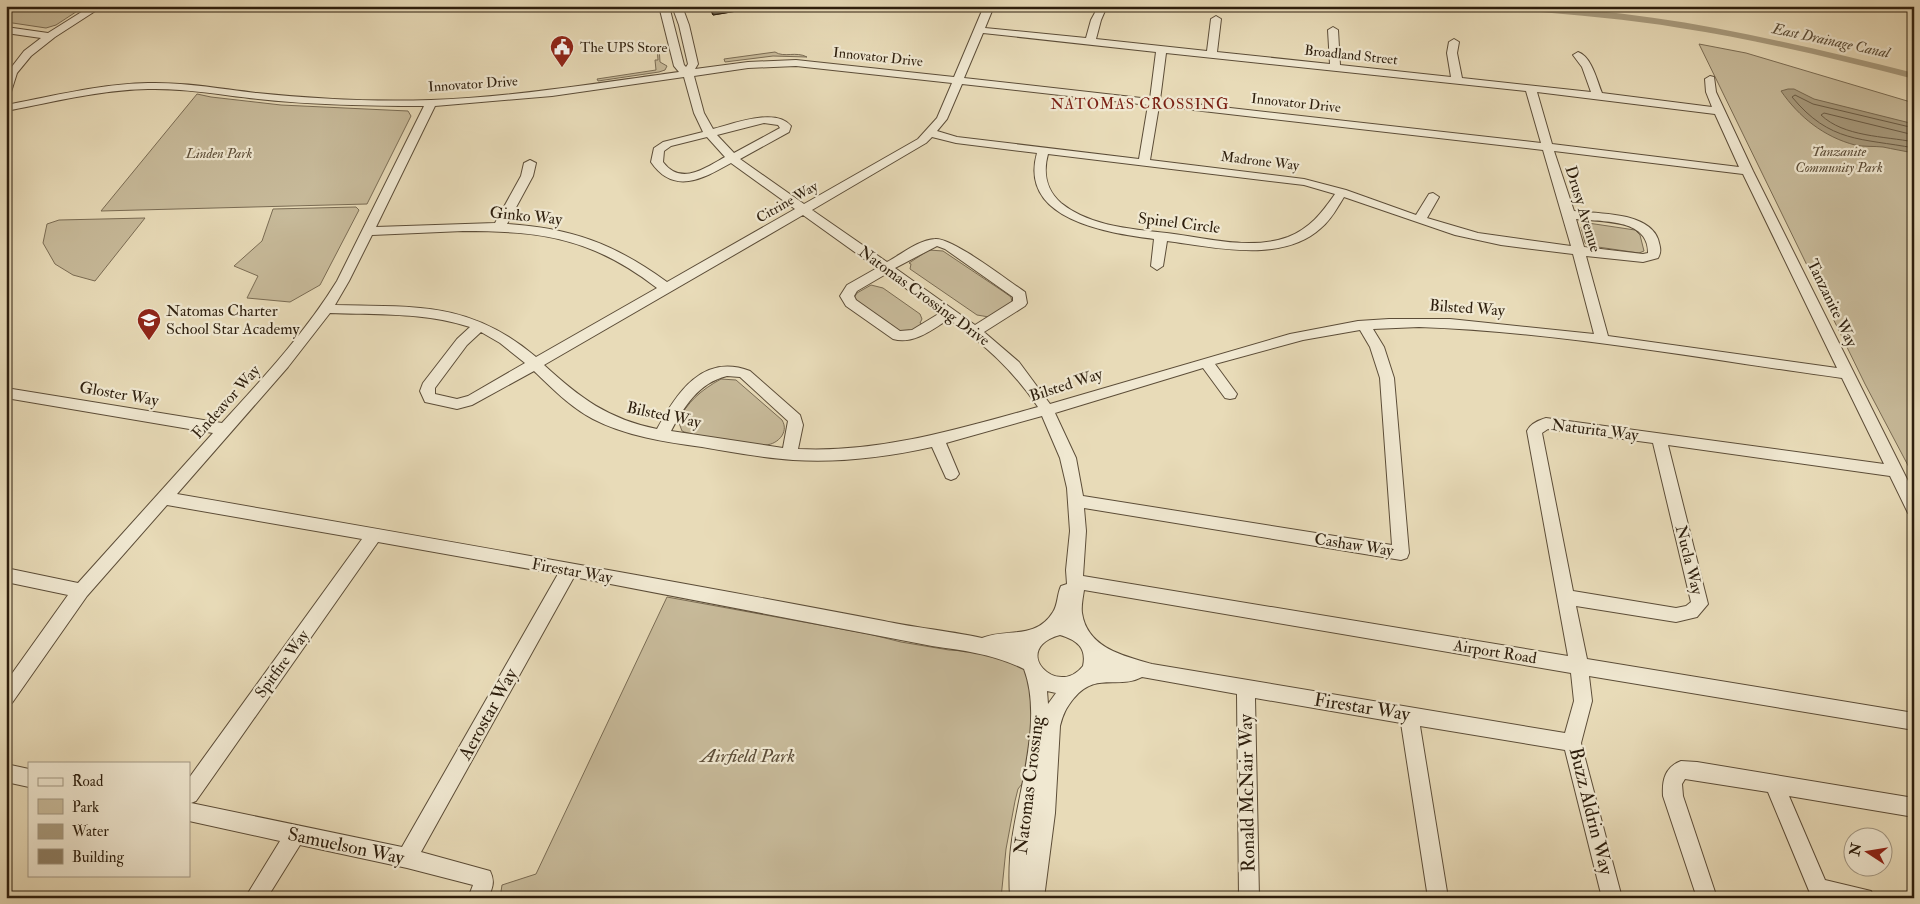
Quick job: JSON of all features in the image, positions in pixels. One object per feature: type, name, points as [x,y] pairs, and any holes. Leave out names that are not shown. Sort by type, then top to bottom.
[{"type":"street","points":[[6,92],[12,74],[18,65],[51,36],[98,6]]},
{"type":"street","name":"Natomas Crossing Drive","points":[[664,6],[679,66],[688,74],[699,113],[709,133],[733,158],[803,210],[975,331],[1014,365],[1029,384],[1057,430],[1068,458],[1076,501],[1078,531],[1073,613],[1086,641]]},
{"type":"street","name":"Natomas Crossing Drive","points":[[677,6],[684,25],[693,64],[688,74]]},
{"type":"street","name":"Citrine Way","points":[[479,326],[462,342],[428,387],[427,391],[430,398],[450,403],[463,403],[535,364],[909,149],[930,133],[942,119],[989,6]]},
{"type":"street","points":[[1090,42],[1096,20],[1103,7]]},
{"type":"street","points":[[1212,54],[1216,19]]},
{"type":"street","points":[[6,30],[51,36]]},
{"type":"street","name":"Broadland Street","points":[[979,30],[1597,95],[1720,111]]},
{"type":"street","points":[[1333,30],[1335,67]]},
{"type":"street","points":[[1454,42],[1452,53],[1457,80]]},
{"type":"street","points":[[1144,163],[1161,49]]},
{"type":"street","points":[[1578,55],[1587,68],[1597,95]]},
{"type":"street","name":"Innovator Drive","points":[[6,108],[96,90],[148,86],[192,87],[257,96],[329,102],[431,103],[552,93],[748,65],[796,64],[1547,146],[1747,171]]},
{"type":"street","name":"Tanzanite Way","points":[[1710,79],[1711,92],[1747,171],[1914,509]]},
{"type":"street","name":"Drusy Avenue","points":[[1531,88],[1569,214],[1602,339]]},
{"type":"street","name":"Endeavor Way","points":[[6,697],[81,591],[283,364],[326,309],[343,281],[431,103]]},
{"type":"street","points":[[757,121],[777,121],[786,126],[782,133],[733,158],[699,176],[687,179],[670,175],[659,166],[656,157],[662,147],[757,121]]},
{"type":"street","name":"Madrone Way","points":[[930,133],[956,140],[1284,179],[1342,192],[1479,237],[1643,258],[1654,255],[1655,250],[1648,232],[1642,226],[1626,221],[1569,214]]},
{"type":"street","name":"Spinel Circle","points":[[1043,151],[1039,168],[1041,183],[1054,201],[1064,210],[1090,223],[1106,228],[1161,237],[1240,246],[1283,242],[1306,234],[1317,226],[1342,192]]},
{"type":"street","points":[[498,227],[527,176],[530,163]]},
{"type":"street","points":[[1420,219],[1433,197]]},
{"type":"street","name":"Ginko Way","points":[[368,231],[498,227],[553,233],[598,246],[635,265],[666,288]]},
{"type":"street","points":[[1157,266],[1161,237]]},
{"type":"street","points":[[949,313],[915,334],[907,336],[893,334],[851,303],[847,296],[852,288],[926,244],[943,243],[1017,291],[1020,295],[1020,302],[975,331]]},
{"type":"street","name":"Bilsted Way","points":[[326,309],[436,314],[457,318],[506,339],[571,396],[602,417],[622,426],[661,435],[788,454],[832,455],[871,453],[938,442],[1118,387],[1297,337],[1364,325],[1419,322],[1463,324],[1602,339],[1848,374]]},
{"type":"street","name":"Cashaw Way","points":[[1076,501],[1401,553],[1387,378],[1377,347],[1364,325]]},
{"type":"street","points":[[1206,362],[1230,394]]},
{"type":"street","points":[[661,435],[678,403],[685,395],[718,372],[734,370],[744,374],[795,419],[796,425],[788,454]]},
{"type":"street","name":"Gloster Way","points":[[6,393],[225,429]]},
{"type":"street","name":"Naturita Way","points":[[1579,666],[1534,432],[1546,423],[1895,471]]},
{"type":"street","name":"Nucla Way","points":[[1565,597],[1676,615],[1691,612],[1700,604],[1658,438]]},
{"type":"street","points":[[938,442],[951,474]]},
{"type":"street","name":"Firestar Way","points":[[164,498],[375,534],[932,638],[980,644],[1009,653],[1031,668]]},
{"type":"street","name":"Spitfire Way","points":[[190,793],[375,534]]},
{"type":"street","name":"Aerostar Way","points":[[407,858],[569,570]]},
{"type":"street","points":[[6,575],[81,591]]},
{"type":"street","name":"Natomas Crossing Drive","points":[[1044,632],[1062,614],[1068,580],[1075,576]]},
{"type":"street","name":"Airport Road","points":[[1075,576],[1579,666],[1914,722]]},
{"type":"street","points":[[1060,628],[1086,641],[1094,660],[1091,670],[1080,681],[1064,686],[1052,685],[1042,680],[1031,668],[1028,654],[1030,645],[1044,632],[1060,628]]},
{"type":"street","name":"Firestar Way","points":[[980,644],[1020,640],[1044,632]]},
{"type":"street","name":"Firestar Way","points":[[1086,641],[1111,660],[1152,672],[1572,743]]},
{"type":"street","name":"Buzz Aldrin Way","points":[[1579,666],[1583,701],[1572,743],[1612,898]]},
{"type":"street","name":"Natomas Crossing","points":[[1020,898],[1021,841],[1038,732],[1038,691],[1031,668]]},
{"type":"street","name":"Firestar Way","points":[[1080,681],[1105,674],[1152,672]]},
{"type":"street","name":"Natomas Crossing","points":[[1034,898],[1045,813],[1050,726],[1054,711],[1059,702],[1080,681]]},
{"type":"street","name":"Ronald McNair Way","points":[[1246,689],[1249,898]]},
{"type":"street","points":[[1409,715],[1438,898]]},
{"type":"street","points":[[1707,898],[1673,796],[1672,781],[1680,770],[1697,771],[1914,808]]},
{"type":"street","points":[[6,773],[28,778]]},
{"type":"street","points":[[1774,784],[1820,893],[1864,898]]},
{"type":"street","name":"Samuelson Way","points":[[190,812],[407,858],[482,878],[483,886],[478,898]]},
{"type":"street","points":[[255,898],[294,835]]},
{"type":"green space","points":[[6,6],[85,6],[56,25],[46,28],[6,22]]},
{"type":"green space","name":"Tanzanite Community Park","points":[[1699,44],[1746,53],[1914,103],[1914,473],[1912,473],[1865,384]]},
{"type":"green space","points":[[657,47],[659,47],[660,62],[667,66],[665,70],[598,81],[597,79],[656,70],[655,60],[658,60]]},
{"type":"green space","points":[[775,52],[807,57],[773,56],[725,62],[724,59]]},
{"type":"green space","name":"Linden Park","points":[[197,94],[281,105],[408,111],[411,116],[367,204],[101,211]]},
{"type":"green space","points":[[356,207],[359,210],[320,285],[290,302],[247,298],[258,276],[234,266],[262,241],[273,209]]},
{"type":"green space","points":[[145,218],[95,281],[73,275],[55,264],[43,243],[47,224],[59,220]]},
{"type":"green space","points":[[1588,223],[1635,230],[1640,235],[1644,251],[1639,253],[1591,246],[1585,243],[1581,227]]},
{"type":"green space","points":[[929,250],[943,251],[1011,297],[1012,302],[989,317],[977,315],[910,269],[911,264],[909,263]]},
{"type":"green space","points":[[871,285],[883,288],[920,314],[922,319],[920,323],[922,324],[910,332],[900,334],[854,298],[857,293]]},
{"type":"green space","points":[[721,379],[736,380],[782,420],[784,430],[777,441],[768,445],[756,445],[709,438],[682,431],[679,423],[677,423],[685,409],[701,392]]},
{"type":"green space","name":"Airfield Park","points":[[667,597],[869,634],[901,642],[949,650],[995,653],[1023,667],[1029,673],[1034,721],[1025,780],[1018,789],[1006,849],[1001,898],[500,898],[502,885],[536,874]]},
{"type":"water","points":[[1794,89],[1814,99],[1914,124],[1914,153],[1883,147],[1855,145],[1833,137],[1813,125],[1796,109],[1781,91]]},
{"type":"building","points":[[710,6],[728,6],[712,9]]},
{"type":"waterway","name":"East Drainage Canal","points":[[1502,6],[1680,25],[1781,44],[1914,76]]},
{"type":"place","name":"The UPS Store","points":[[562,68]]},
{"type":"place","name":"Natomas Charter School Star Academy","points":[[149,341]]},
{"type":"district","name":"NATOMAS CROSSING","points":[[1140,104]]}]
